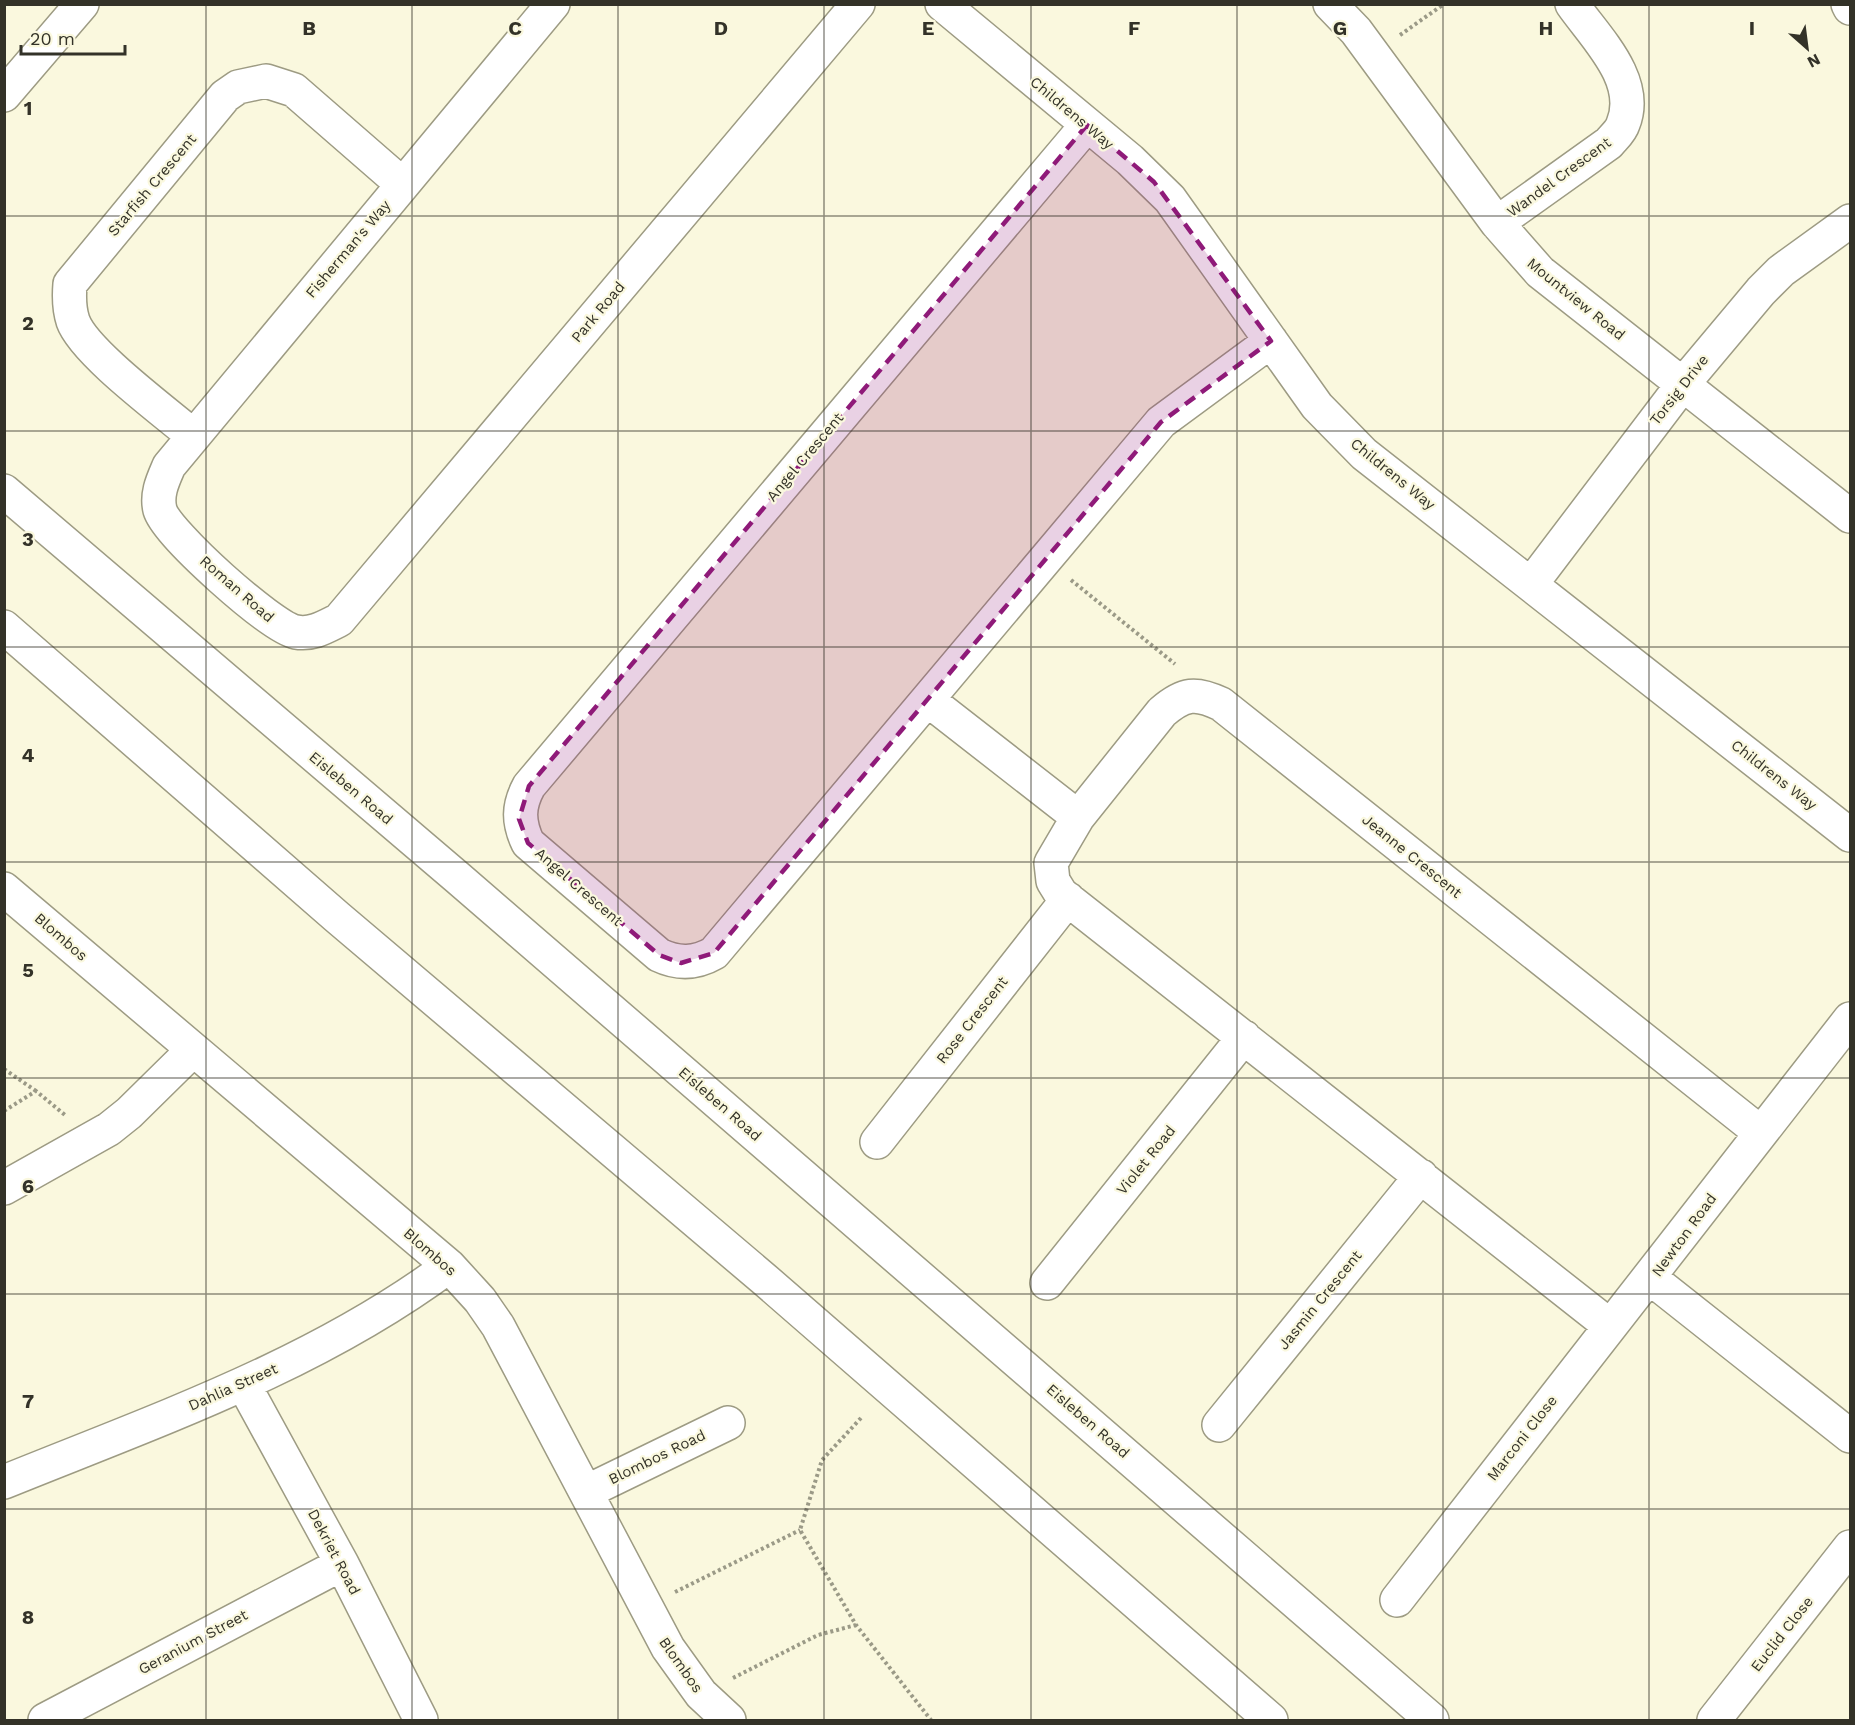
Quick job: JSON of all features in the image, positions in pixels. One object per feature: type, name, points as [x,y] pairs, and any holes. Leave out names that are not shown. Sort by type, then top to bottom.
[{"type":"street","points":[[4,95],[82,4]]},
{"type":"street","name":"Park Road","points":[[339,620],[858,4]]},
{"type":"street","name":"Childrens Way","points":[[942,4],[1130,160],[1170,199],[1317,406],[1364,454],[1532,583],[1851,835]]},
{"type":"street","name":"Mountview Road","points":[[1329,4],[1356,31],[1497,223],[1540,273],[1851,516]]},
{"type":"street","name":"Wandel Crescent","points":[[1497,223],[1609,143],[1623,126],[1628,106],[1625,85],[1616,66],[1572,4]]},
{"type":"street","name":"Fisherman's Way","points":[[159,501],[160,488],[169,466],[192,435],[547,7]]},
{"type":"street","name":"Starfish Crescent","points":[[192,435],[91,349],[73,321],[69,296],[70,284],[225,96],[238,87],[266,81],[294,90],[402,184]]},
{"type":"street","name":"Angel Crescent","points":[[1087,125],[529,786],[520,807],[522,831],[537,852],[659,956],[681,963],[704,959],[722,945],[1161,422],[1271,341]]},
{"type":"street","name":"Torsig Drive","points":[[1532,583],[1683,384],[1781,271],[1851,221]]},
{"type":"street","name":"Eisleben Road","points":[[4,491],[458,878],[1432,1720]]},
{"type":"street","name":"Roman Road","points":[[159,501],[165,520],[176,534],[278,625],[295,632],[311,633],[339,620]]},
{"type":"street","points":[[4,627],[337,917],[1006,1488],[1271,1720]]},
{"type":"street","name":"Jeanne Crescent","points":[[1175,701],[1202,695],[1221,704],[1761,1133]]},
{"type":"street","points":[[928,700],[1078,817]]},
{"type":"street","points":[[1175,701],[1162,712],[1078,817],[1051,863],[1056,888],[1610,1326]]},
{"type":"street","name":"Blombos","points":[[4,889],[449,1266],[480,1300],[498,1326],[668,1648],[701,1694],[725,1719]]},
{"type":"street","name":"Rose Crescent","points":[[877,1142],[1068,898]]},
{"type":"street","name":"Newton Road","points":[[1851,1019],[1649,1277],[1851,1436]]},
{"type":"street","name":"Violet Road","points":[[1047,1283],[1244,1037]]},
{"type":"street","points":[[4,1188],[94,1139],[129,1113],[194,1050]]},
{"type":"street","name":"Jasmin Crescent","points":[[1219,1425],[1421,1176]]},
{"type":"street","name":"Dahlia Street","points":[[4,1482],[244,1385],[414,1292],[449,1266]]},
{"type":"street","name":"Marconi Close","points":[[1397,1600],[1649,1277]]},
{"type":"street","name":"Dekriet Road","points":[[244,1385],[342,1564],[421,1720]]},
{"type":"street","name":"Blombos Road","points":[[586,1492],[728,1423]]},
{"type":"street","name":"Euclid Close","points":[[1714,1720],[1851,1547]]},
{"type":"street","name":"Geranium Street","points":[[45,1720],[342,1564]]},
{"type":"path","points":[[1372,54],[1444,4]]},
{"type":"path","points":[[1046,560],[1176,664],[1175,701]]},
{"type":"path","points":[[4,1069],[36,1091],[94,1139]]},
{"type":"path","points":[[4,1111],[36,1091]]},
{"type":"path","points":[[666,1597],[800,1530],[822,1460],[861,1418]]},
{"type":"path","points":[[800,1530],[856,1625],[931,1720]]},
{"type":"path","points":[[701,1694],[818,1635],[856,1625]]},
{"type":"highlighted area","points":[[1087,125],[1154,182],[1271,341],[1161,422],[714,953],[681,963],[659,955],[528,843],[519,819],[529,786]]}]
